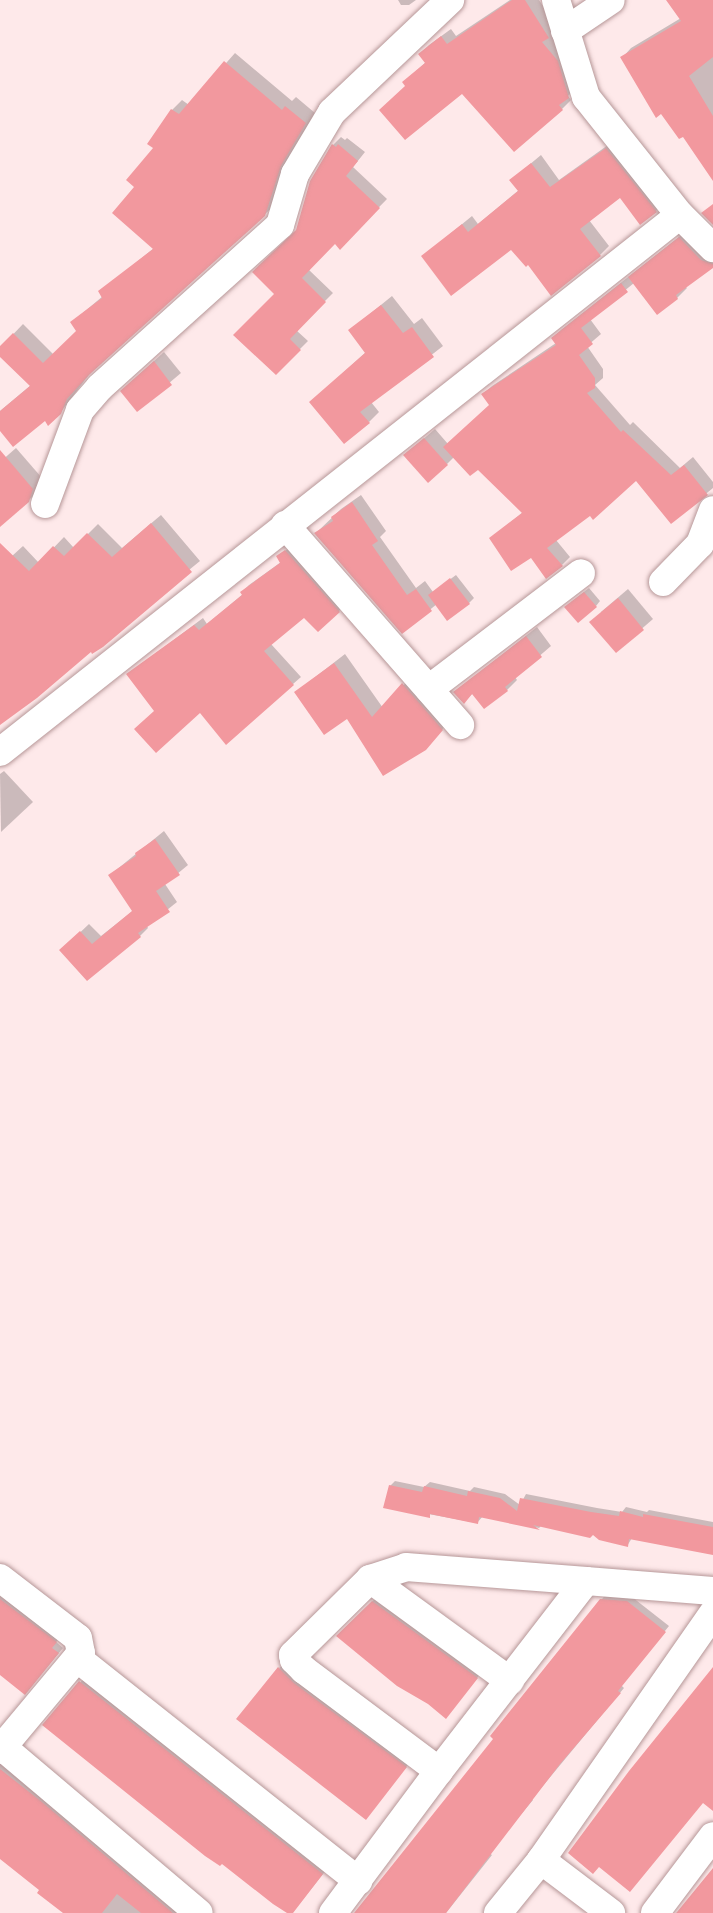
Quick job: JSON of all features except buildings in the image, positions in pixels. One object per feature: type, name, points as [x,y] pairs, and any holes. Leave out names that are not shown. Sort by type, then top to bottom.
[{"type":"street","points":[[45,504],[80,410],[100,387],[280,225],[295,174],[332,112],[450,0]]},
{"type":"street","points":[[556,0],[586,97],[680,215],[713,248]]},
{"type":"street","points":[[565,32],[611,0]]},
{"type":"street","points":[[0,752],[680,215]]},
{"type":"street","points":[[663,582],[700,544],[713,510]]},
{"type":"street","points":[[285,525],[460,725]]},
{"type":"street","points":[[429,689],[581,573]]},
{"type":"street","points":[[439,1771],[294,1660],[293,1655],[370,1579],[406,1567],[713,1591]]},
{"type":"street","points":[[0,1578],[78,1638],[81,1653],[1,1747],[200,1913]]},
{"type":"street","points":[[370,1579],[510,1681]]},
{"type":"street","points":[[333,1913],[586,1581]]},
{"type":"street","points":[[498,1913],[541,1860],[713,1613]]},
{"type":"street","points":[[77,1658],[358,1881]]},
{"type":"street","points":[[655,1913],[713,1836]]},
{"type":"street","points":[[541,1860],[611,1913]]}]
